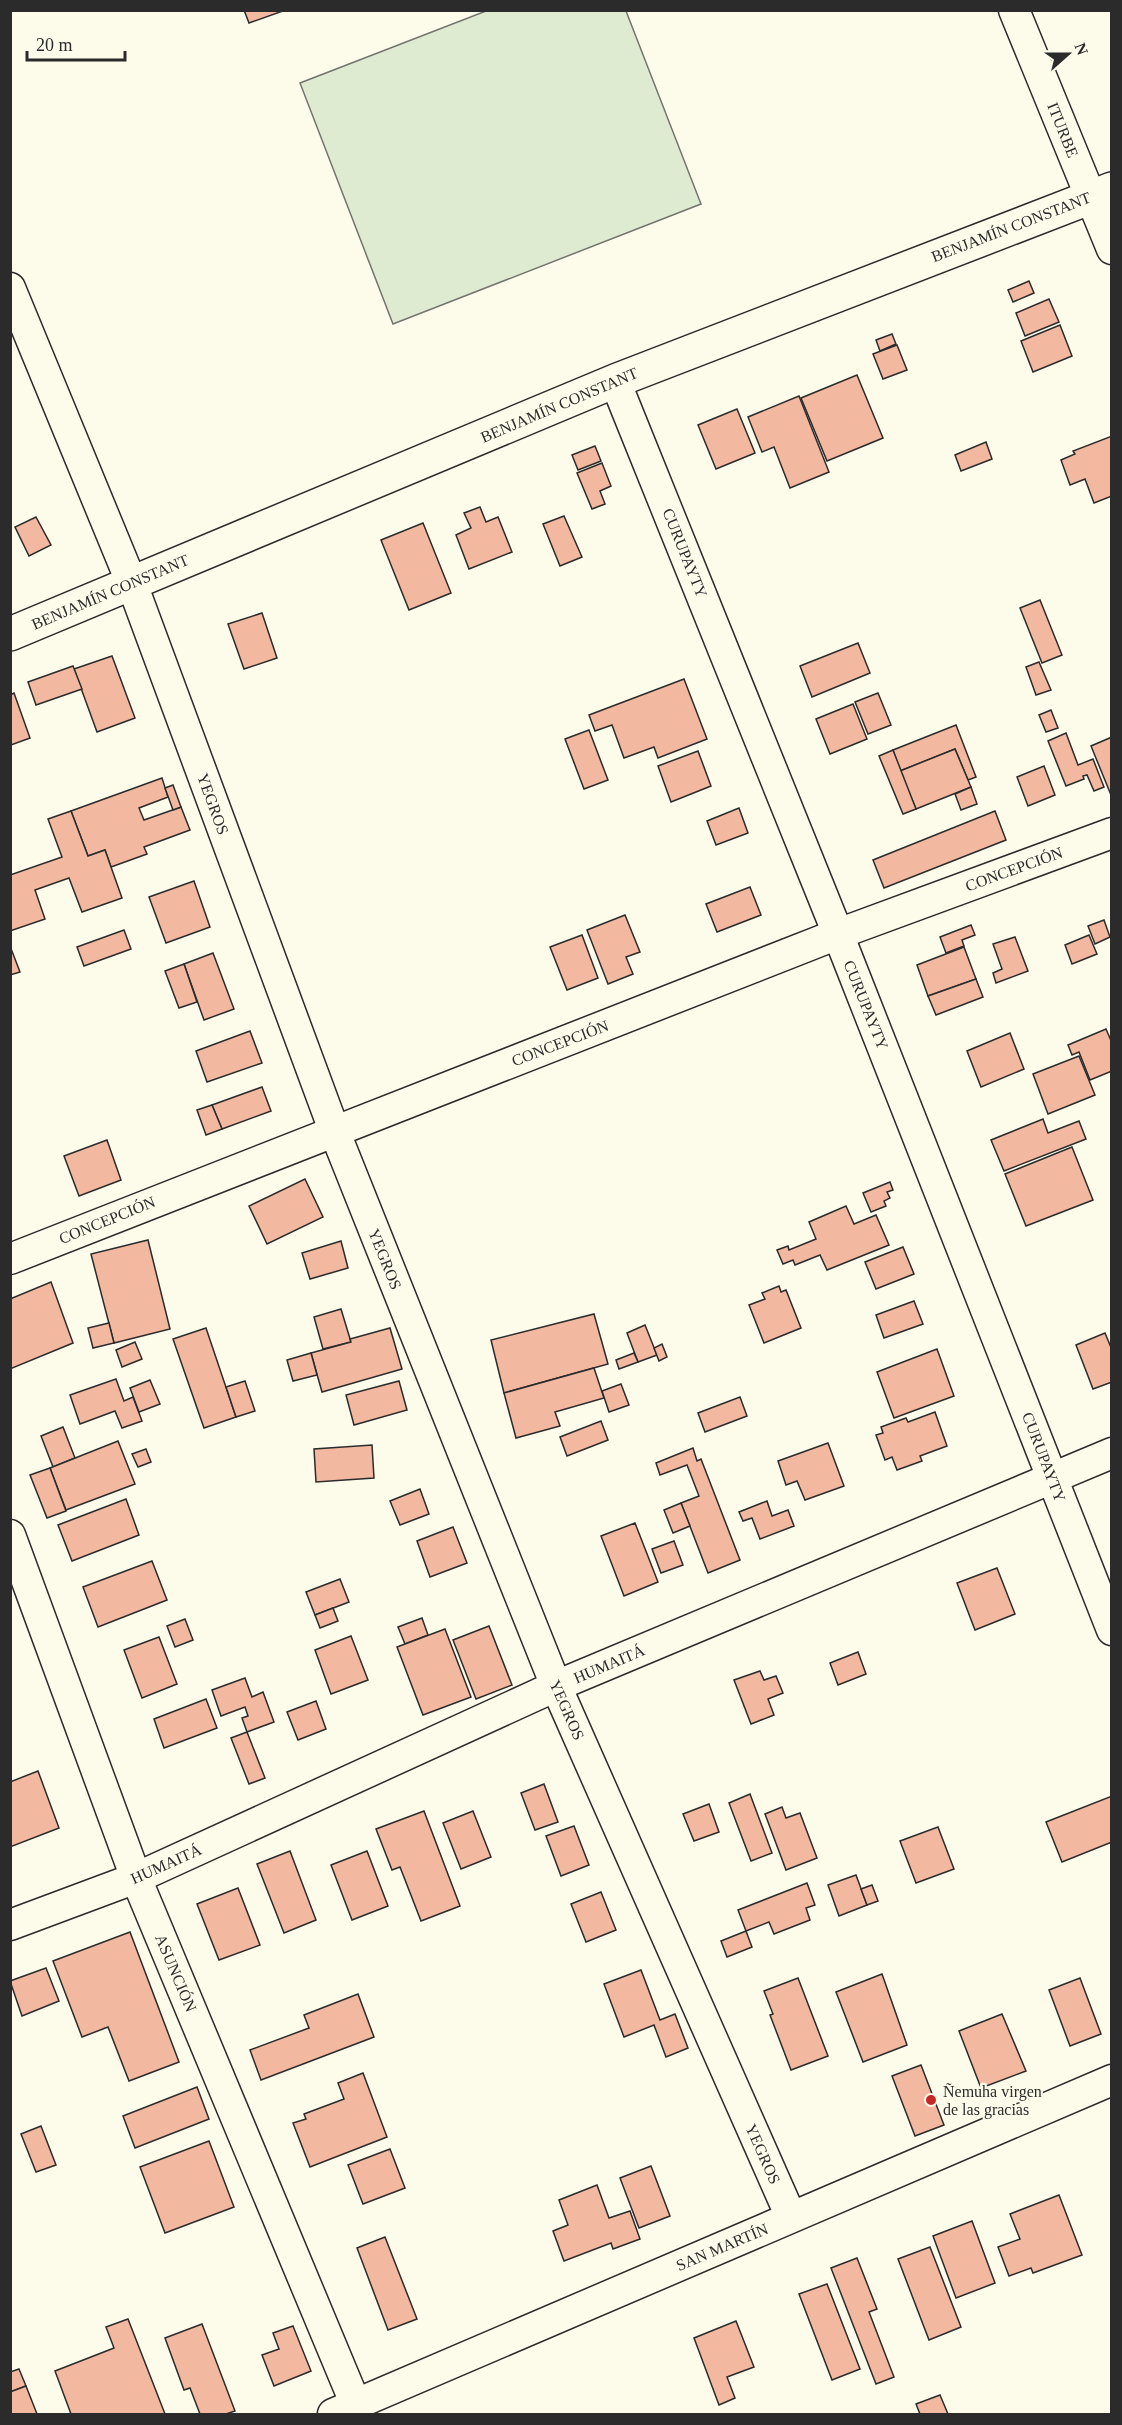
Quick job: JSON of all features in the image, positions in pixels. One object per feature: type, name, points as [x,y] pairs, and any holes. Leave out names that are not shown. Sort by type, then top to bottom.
[{"type":"street","name":"ITURBE","points":[[1014,10],[1101,192],[1112,249]]},
{"type":"street","name":"BENJAMÍN CONSTANT","points":[[10,634],[615,381],[1101,192]]},
{"type":"street","name":"YEGROS","points":[[10,288],[132,584],[334,1130],[556,1686],[791,2217]]},
{"type":"street","name":"CURUPAYTY","points":[[615,381],[838,934],[1112,1630]]},
{"type":"street","name":"CONCEPCIÓN","points":[[10,1259],[838,934],[1112,833]]},
{"type":"street","name":"HUMAITÁ","points":[[10,1924],[136,1878],[556,1686],[1112,1453]]},
{"type":"street","name":"ASUNCIÓN","points":[[10,1535],[136,1878],[345,2410]]},
{"type":"street","name":"SAN MARTÍN","points":[[345,2410],[1112,2080]]},
{"type":"green space","points":[[486,11],[626,11],[701,204],[393,324],[300,83]]},
{"type":"building","points":[[244,10],[282,10],[283,11],[249,23]]},
{"type":"building","points":[[1029,281],[1034,293],[1013,302],[1008,290]]},
{"type":"building","points":[[1049,299],[1059,322],[1025,336],[1016,313]]},
{"type":"building","points":[[1060,325],[1072,356],[1033,372],[1021,341]]},
{"type":"building","points":[[892,334],[896,344],[880,351],[876,340]]},
{"type":"building","points":[[897,345],[907,370],[883,379],[873,354]]},
{"type":"building","points":[[857,375],[883,438],[827,461],[801,398]]},
{"type":"building","points":[[799,396],[829,472],[790,488],[774,447],[762,452],[748,417]]},
{"type":"building","points":[[737,409],[755,453],[716,469],[698,425]]},
{"type":"building","points":[[1112,436],[1112,496],[1094,503],[1085,479],[1070,485],[1061,460],[1075,454],[1073,451]]},
{"type":"building","points":[[986,442],[992,459],[961,471],[955,455]]},
{"type":"building","points":[[595,446],[601,461],[578,470],[572,455]]},
{"type":"building","points":[[602,463],[611,486],[600,491],[605,504],[592,509],[577,473]]},
{"type":"building","points":[[480,507],[486,522],[498,517],[512,552],[469,569],[456,535],[471,528],[464,513]]},
{"type":"building","points":[[564,516],[582,557],[560,566],[543,524]]},
{"type":"building","points":[[36,517],[51,545],[29,556],[15,527]]},
{"type":"building","points":[[423,523],[451,593],[409,610],[381,540]]},
{"type":"building","points":[[1040,600],[1062,655],[1042,663],[1020,608]]},
{"type":"building","points":[[262,613],[277,658],[244,669],[228,624]]},
{"type":"building","points":[[858,643],[870,673],[812,697],[800,666]]},
{"type":"building","points":[[112,656],[135,718],[97,732],[74,669]]},
{"type":"building","points":[[1039,662],[1051,690],[1036,695],[1026,667]]},
{"type":"building","points":[[73,666],[82,689],[36,705],[28,682]]},
{"type":"building","points":[[684,679],[707,739],[658,758],[654,747],[624,758],[612,725],[595,731],[589,715]]},
{"type":"building","points":[[14,693],[30,738],[11,745],[10,695]]},
{"type":"building","points":[[878,693],[891,725],[868,734],[855,702]]},
{"type":"building","points":[[853,704],[867,739],[830,754],[816,719]]},
{"type":"building","points":[[1051,710],[1058,728],[1046,732],[1039,715]]},
{"type":"building","points":[[956,725],[976,777],[968,780],[955,749],[900,771],[893,750]]},
{"type":"building","points":[[589,730],[608,780],[584,789],[565,739]]},
{"type":"building","points":[[1066,733],[1078,765],[1093,759],[1104,787],[1094,791],[1087,775],[1083,776],[1084,779],[1066,786],[1048,741]]},
{"type":"building","points":[[1112,737],[1112,795],[1111,795],[1091,746]]},
{"type":"building","points":[[955,749],[971,787],[916,809],[900,771]]},
{"type":"building","points":[[893,750],[916,809],[903,814],[879,756]]},
{"type":"building","points":[[698,751],[711,786],[671,802],[658,766]]},
{"type":"building","points":[[1044,766],[1055,795],[1028,806],[1017,777]]},
{"type":"building","points":[[162,778],[168,797],[139,808],[144,820],[181,807],[190,830],[144,847],[147,854],[111,867],[105,850],[88,856],[71,811]]},
{"type":"building","points":[[173,785],[181,807],[173,810],[165,788]]},
{"type":"building","points":[[971,787],[977,804],[961,810],[955,794]]},
{"type":"building","points":[[739,808],[748,833],[716,845],[707,821]]},
{"type":"building","points":[[71,811],[88,856],[105,850],[122,898],[82,912],[69,878],[35,890],[45,919],[10,931],[10,875],[62,857],[48,819]]},
{"type":"building","points":[[995,811],[1006,840],[884,888],[873,860]]},
{"type":"building","points":[[194,881],[210,927],[166,943],[149,897]]},
{"type":"building","points":[[750,887],[761,915],[717,932],[706,904]]},
{"type":"building","points":[[625,915],[640,952],[626,957],[633,974],[608,984],[587,930]]},
{"type":"building","points":[[1104,920],[1110,937],[1095,944],[1088,926]]},
{"type":"building","points":[[971,925],[975,935],[962,940],[964,946],[946,953],[940,937]]},
{"type":"building","points":[[124,930],[131,949],[84,966],[77,947]]},
{"type":"building","points":[[582,935],[598,978],[567,990],[550,947]]},
{"type":"building","points":[[1089,935],[1097,954],[1072,964],[1065,945]]},
{"type":"building","points":[[1015,937],[1028,971],[996,983],[993,973],[1002,969],[993,944]]},
{"type":"building","points":[[10,946],[20,972],[10,975]]},
{"type":"building","points":[[964,947],[976,979],[928,996],[917,965]]},
{"type":"building","points":[[213,953],[234,1009],[204,1020],[184,964]]},
{"type":"building","points":[[184,964],[197,1002],[179,1008],[165,971]]},
{"type":"building","points":[[976,979],[983,997],[936,1015],[928,996]]},
{"type":"building","points":[[1106,1029],[1112,1043],[1112,1071],[1090,1080],[1079,1052],[1072,1055],[1068,1045]]},
{"type":"building","points":[[250,1031],[262,1063],[207,1082],[196,1051]]},
{"type":"building","points":[[1010,1033],[1024,1069],[981,1087],[967,1051]]},
{"type":"building","points":[[1079,1056],[1095,1095],[1048,1114],[1033,1074]]},
{"type":"building","points":[[262,1087],[271,1111],[222,1129],[212,1105]]},
{"type":"building","points":[[212,1105],[222,1129],[206,1135],[197,1110]]},
{"type":"building","points":[[1043,1119],[1048,1133],[1079,1121],[1086,1139],[1004,1171],[991,1140]]},
{"type":"building","points":[[107,1140],[121,1180],[79,1196],[64,1156]]},
{"type":"building","points":[[1072,1147],[1093,1200],[1026,1226],[1005,1174]]},
{"type":"building","points":[[305,1179],[323,1217],[267,1244],[249,1206]]},
{"type":"building","points":[[890,1182],[893,1190],[887,1192],[890,1198],[884,1201],[886,1206],[871,1212],[863,1193]]},
{"type":"building","points":[[846,1206],[854,1224],[876,1215],[889,1245],[827,1270],[820,1255],[795,1265],[793,1260],[783,1264],[777,1250],[788,1246],[789,1250],[816,1239],[809,1222]]},
{"type":"building","points":[[148,1240],[170,1329],[114,1343],[91,1254]]},
{"type":"building","points":[[341,1241],[348,1268],[310,1279],[302,1253]]},
{"type":"building","points":[[903,1247],[914,1274],[876,1289],[865,1262]]},
{"type":"building","points":[[51,1282],[73,1343],[10,1369],[10,1299]]},
{"type":"building","points":[[779,1286],[781,1292],[786,1290],[801,1328],[764,1343],[749,1305],[765,1299],[762,1293]]},
{"type":"building","points":[[914,1301],[923,1324],[884,1338],[876,1315]]},
{"type":"building","points":[[341,1309],[351,1342],[323,1349],[314,1317]]},
{"type":"building","points":[[594,1314],[608,1364],[504,1393],[491,1340]]},
{"type":"building","points":[[109,1323],[114,1343],[93,1348],[88,1328]]},
{"type":"building","points":[[645,1325],[657,1355],[638,1362],[627,1333]]},
{"type":"building","points":[[206,1328],[236,1417],[204,1428],[173,1339]]},
{"type":"building","points":[[390,1328],[402,1369],[322,1392],[311,1353]]},
{"type":"building","points":[[1105,1333],[1112,1350],[1112,1382],[1093,1389],[1076,1345]]},
{"type":"building","points":[[135,1342],[142,1359],[122,1367],[116,1350]]},
{"type":"building","points":[[662,1344],[667,1357],[659,1361],[654,1348]]},
{"type":"building","points":[[937,1349],[954,1396],[894,1418],[877,1372]]},
{"type":"building","points":[[311,1353],[317,1375],[293,1381],[287,1360]]},
{"type":"building","points":[[634,1353],[638,1362],[619,1369],[616,1360]]},
{"type":"building","points":[[594,1368],[604,1398],[555,1412],[560,1426],[516,1438],[504,1393]]},
{"type":"building","points":[[116,1379],[124,1401],[133,1397],[142,1421],[122,1428],[115,1411],[80,1424],[70,1395]]},
{"type":"building","points":[[150,1380],[160,1404],[139,1412],[130,1388]]},
{"type":"building","points":[[245,1381],[255,1411],[236,1417],[226,1387]]},
{"type":"building","points":[[399,1381],[407,1410],[354,1425],[346,1395]]},
{"type":"building","points":[[621,1384],[629,1405],[609,1412],[602,1391]]},
{"type":"building","points":[[740,1397],[747,1416],[705,1432],[698,1413]]},
{"type":"building","points":[[935,1412],[947,1446],[920,1456],[922,1461],[897,1470],[892,1457],[885,1460],[876,1435],[883,1433],[881,1427],[906,1418],[908,1422]]},
{"type":"building","points":[[601,1421],[608,1440],[567,1456],[560,1437]]},
{"type":"building","points":[[63,1427],[75,1458],[53,1467],[41,1436]]},
{"type":"building","points":[[118,1441],[135,1484],[66,1510],[50,1468]]},
{"type":"building","points":[[828,1443],[844,1486],[805,1500],[797,1481],[786,1485],[778,1461]]},
{"type":"building","points":[[372,1445],[374,1478],[316,1482],[314,1449]]},
{"type":"building","points":[[693,1448],[697,1461],[701,1459],[740,1560],[708,1573],[681,1503],[699,1496],[687,1465],[660,1475],[656,1463]]},
{"type":"building","points":[[146,1449],[151,1462],[138,1467],[132,1454]]},
{"type":"building","points":[[50,1468],[66,1511],[47,1518],[30,1475]]},
{"type":"building","points":[[420,1489],[429,1514],[400,1525],[390,1501]]},
{"type":"building","points":[[126,1499],[139,1535],[72,1561],[58,1525]]},
{"type":"building","points":[[767,1501],[772,1516],[788,1510],[794,1526],[760,1539],[752,1518],[743,1521],[739,1512]]},
{"type":"building","points":[[681,1503],[690,1526],[673,1533],[664,1510]]},
{"type":"building","points":[[635,1523],[658,1582],[624,1596],[601,1536]]},
{"type":"building","points":[[453,1527],[467,1563],[430,1577],[417,1541]]},
{"type":"building","points":[[674,1541],[683,1565],[661,1573],[652,1549]]},
{"type":"building","points":[[152,1561],[167,1600],[98,1627],[83,1587]]},
{"type":"building","points":[[997,1568],[1015,1614],[975,1630],[957,1583]]},
{"type":"building","points":[[340,1579],[349,1602],[315,1615],[306,1592]]},
{"type":"building","points":[[333,1608],[338,1621],[320,1628],[315,1615]]},
{"type":"building","points":[[422,1618],[428,1635],[405,1644],[398,1627]]},
{"type":"building","points":[[185,1619],[193,1640],[175,1647],[167,1626]]},
{"type":"building","points":[[489,1626],[512,1685],[476,1699],[453,1640]]},
{"type":"building","points":[[445,1629],[471,1697],[423,1715],[397,1647]]},
{"type":"building","points":[[351,1636],[368,1680],[331,1694],[315,1650]]},
{"type":"building","points":[[159,1637],[177,1684],[142,1698],[124,1650]]},
{"type":"building","points":[[858,1652],[866,1674],[838,1685],[830,1663]]},
{"type":"building","points":[[760,1671],[764,1680],[776,1676],[783,1693],[768,1699],[774,1715],[751,1724],[734,1680]]},
{"type":"building","points":[[245,1678],[252,1697],[263,1692],[274,1722],[247,1732],[242,1718],[248,1716],[245,1707],[221,1716],[212,1690]]},
{"type":"building","points":[[206,1699],[217,1728],[164,1748],[154,1719]]},
{"type":"building","points":[[316,1701],[326,1729],[298,1740],[287,1712]]},
{"type":"building","points":[[247,1732],[265,1778],[249,1784],[231,1738]]},
{"type":"building","points":[[38,1771],[59,1828],[10,1847],[10,1782]]},
{"type":"building","points":[[544,1784],[558,1822],[535,1830],[521,1793]]},
{"type":"building","points":[[750,1794],[772,1853],[751,1861],[729,1803]]},
{"type":"building","points":[[1112,1796],[1112,1842],[1062,1862],[1046,1822]]},
{"type":"building","points":[[709,1804],[719,1832],[694,1841],[683,1814]]},
{"type":"building","points":[[782,1807],[786,1818],[800,1813],[817,1858],[786,1870],[765,1814]]},
{"type":"building","points":[[424,1811],[460,1906],[421,1921],[400,1867],[392,1870],[376,1829]]},
{"type":"building","points":[[473,1811],[491,1857],[461,1869],[443,1823]]},
{"type":"building","points":[[574,1826],[589,1865],[561,1876],[546,1836]]},
{"type":"building","points":[[938,1827],[954,1869],[916,1883],[900,1841]]},
{"type":"building","points":[[290,1851],[316,1920],[284,1933],[257,1864]]},
{"type":"building","points":[[367,1851],[388,1906],[352,1920],[331,1865]]},
{"type":"building","points":[[856,1875],[867,1905],[839,1916],[828,1885]]},
{"type":"building","points":[[807,1883],[815,1905],[806,1908],[810,1920],[774,1934],[769,1922],[746,1931],[738,1910]]},
{"type":"building","points":[[872,1885],[878,1901],[867,1905],[861,1889]]},
{"type":"building","points":[[238,1888],[260,1945],[219,1960],[197,1904]]},
{"type":"building","points":[[601,1892],[616,1930],[586,1942],[571,1904]]},
{"type":"building","points":[[746,1931],[752,1947],[727,1957],[721,1941]]},
{"type":"building","points":[[130,1932],[179,2062],[129,2081],[108,2027],[82,2037],[53,1961]]},
{"type":"building","points":[[46,1968],[59,2001],[22,2016],[10,1981]]},
{"type":"building","points":[[641,1970],[660,2020],[675,2014],[688,2048],[666,2057],[654,2025],[624,2037],[604,1984]]},
{"type":"building","points":[[882,1974],[907,2045],[863,2062],[836,1992]]},
{"type":"building","points":[[798,1978],[828,2056],[791,2070],[770,2015],[773,2014],[764,1991]]},
{"type":"building","points":[[1080,1978],[1101,2034],[1070,2046],[1049,1990]]},
{"type":"building","points":[[358,1994],[374,2037],[261,2080],[250,2050],[309,2028],[304,2015]]},
{"type":"building","points":[[1002,2014],[1026,2071],[981,2088],[959,2031]]},
{"type":"building","points":[[921,2065],[944,2125],[915,2136],[892,2076]]},
{"type":"building","points":[[363,2073],[387,2137],[310,2167],[293,2123],[306,2119],[304,2114],[344,2099],[338,2083]]},
{"type":"building","points":[[197,2087],[209,2119],[135,2148],[123,2116]]},
{"type":"building","points":[[41,2126],[56,2165],[36,2172],[21,2134]]},
{"type":"building","points":[[209,2141],[234,2207],[165,2233],[140,2167]]},
{"type":"building","points":[[390,2149],[405,2188],[363,2204],[348,2165]]},
{"type":"building","points":[[651,2166],[670,2216],[639,2228],[620,2178]]},
{"type":"building","points":[[597,2185],[609,2218],[630,2211],[640,2239],[613,2249],[611,2243],[564,2261],[553,2231],[568,2225],[559,2200]]},
{"type":"building","points":[[1059,2195],[1082,2255],[1033,2273],[1031,2268],[1009,2276],[998,2247],[1020,2239],[1010,2214]]},
{"type":"building","points":[[972,2221],[995,2283],[956,2298],[933,2236]]},
{"type":"building","points":[[385,2237],[417,2319],[388,2330],[357,2248]]},
{"type":"building","points":[[930,2247],[961,2327],[929,2340],[898,2259]]},
{"type":"building","points":[[857,2258],[877,2309],[869,2312],[894,2377],[876,2384],[831,2268]]},
{"type":"building","points":[[827,2284],[860,2369],[832,2380],[799,2294]]},
{"type":"building","points":[[128,2319],[165,2414],[71,2414],[55,2371],[114,2348],[106,2327]]},
{"type":"building","points":[[736,2321],[754,2367],[727,2377],[735,2398],[719,2405],[694,2338]]},
{"type":"building","points":[[202,2324],[235,2411],[226,2414],[200,2414],[190,2388],[184,2390],[165,2338]]},
{"type":"building","points":[[293,2326],[311,2371],[274,2386],[262,2355],[279,2349],[273,2333]]},
{"type":"building","points":[[19,2369],[26,2386],[10,2392],[10,2372]]},
{"type":"building","points":[[26,2386],[37,2414],[10,2414],[10,2392]]},
{"type":"building","points":[[940,2395],[948,2414],[920,2414],[916,2404]]},
{"type":"place","name":"Ñemuha virgen de las gracias","points":[[931,2100]]}]
